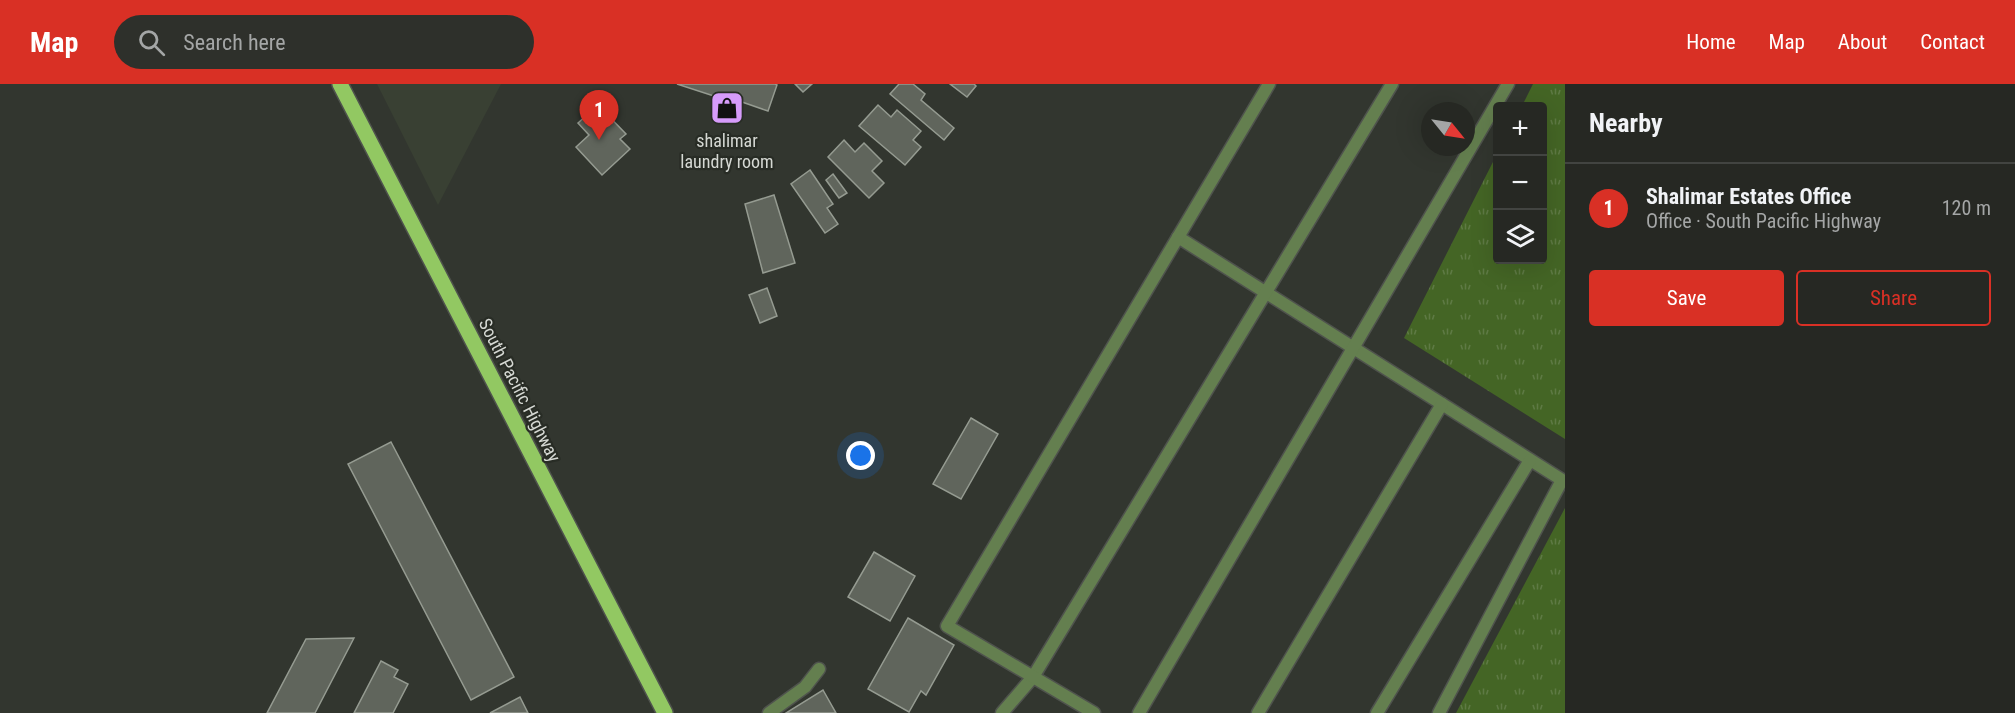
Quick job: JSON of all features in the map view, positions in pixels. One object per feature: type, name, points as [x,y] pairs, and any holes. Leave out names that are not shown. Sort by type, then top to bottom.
[{"type":"main road","name":"South Pacific Highway","points":[[340,84],[665,713]]},
{"type":"lane","points":[[1094,713],[947,627],[1269,84]]},
{"type":"lane","points":[[1002,713],[1034,677],[1392,84]]},
{"type":"lane","points":[[1139,713],[1508,84]]},
{"type":"lane","points":[[1178,237],[1562,480],[1440,713]]},
{"type":"lane","points":[[1258,713],[1442,404]]},
{"type":"lane","points":[[1377,713],[1530,460]]},
{"type":"lane","points":[[769,713],[805,687],[819,669]]},
{"type":"shaded area","points":[[377,84],[501,84],[438,205]]},
{"type":"green space","points":[[1533,84],[1565,84],[1565,439],[1404,338],[1493,162],[1493,264],[1547,264],[1547,102],[1524,102]]},
{"type":"green space","points":[[1565,508],[1565,713],[1456,713]]},
{"type":"building","points":[[677,84],[777,85],[768,111],[742,102],[735,121],[712,114],[717,97]]},
{"type":"building","points":[[795,84],[812,84],[803,92]]},
{"type":"building","points":[[899,84],[913,84],[925,94],[921,100],[954,128],[944,140],[890,94]]},
{"type":"building","points":[[950,84],[974,84],[976,86],[967,97]]},
{"type":"building","points":[[598,105],[626,134],[620,139],[630,149],[602,175],[576,147],[589,135],[578,123]]},
{"type":"building","points":[[878,105],[891,117],[897,110],[921,131],[913,140],[921,147],[905,165],[859,126]]},
{"type":"building","points":[[844,140],[855,152],[864,143],[882,161],[872,171],[884,183],[869,198],[828,157]]},
{"type":"building","points":[[810,170],[833,204],[827,208],[838,224],[825,233],[791,184]]},
{"type":"building","points":[[833,174],[847,193],[839,198],[826,180]]},
{"type":"building","points":[[774,195],[795,263],[763,273],[745,204]]},
{"type":"building","points":[[767,288],[777,316],[760,323],[749,295]]},
{"type":"building","points":[[971,418],[998,434],[961,499],[933,484]]},
{"type":"building","points":[[391,442],[514,677],[471,700],[348,464]]},
{"type":"building","points":[[874,552],[915,576],[890,621],[848,597]]},
{"type":"building","points":[[908,618],[954,645],[926,695],[921,691],[909,712],[868,689]]},
{"type":"building","points":[[354,638],[315,713],[267,713],[306,639]]},
{"type":"building","points":[[381,661],[398,670],[394,677],[408,684],[393,713],[354,713]]},
{"type":"building","points":[[823,690],[836,713],[786,713]]},
{"type":"building","points":[[520,697],[528,713],[490,713]]},
{"type":"place","name":"shalimar laundry room","points":[[727,108]]},
{"type":"place","name":"Shalimar Estates Office","points":[[599,140]]}]
